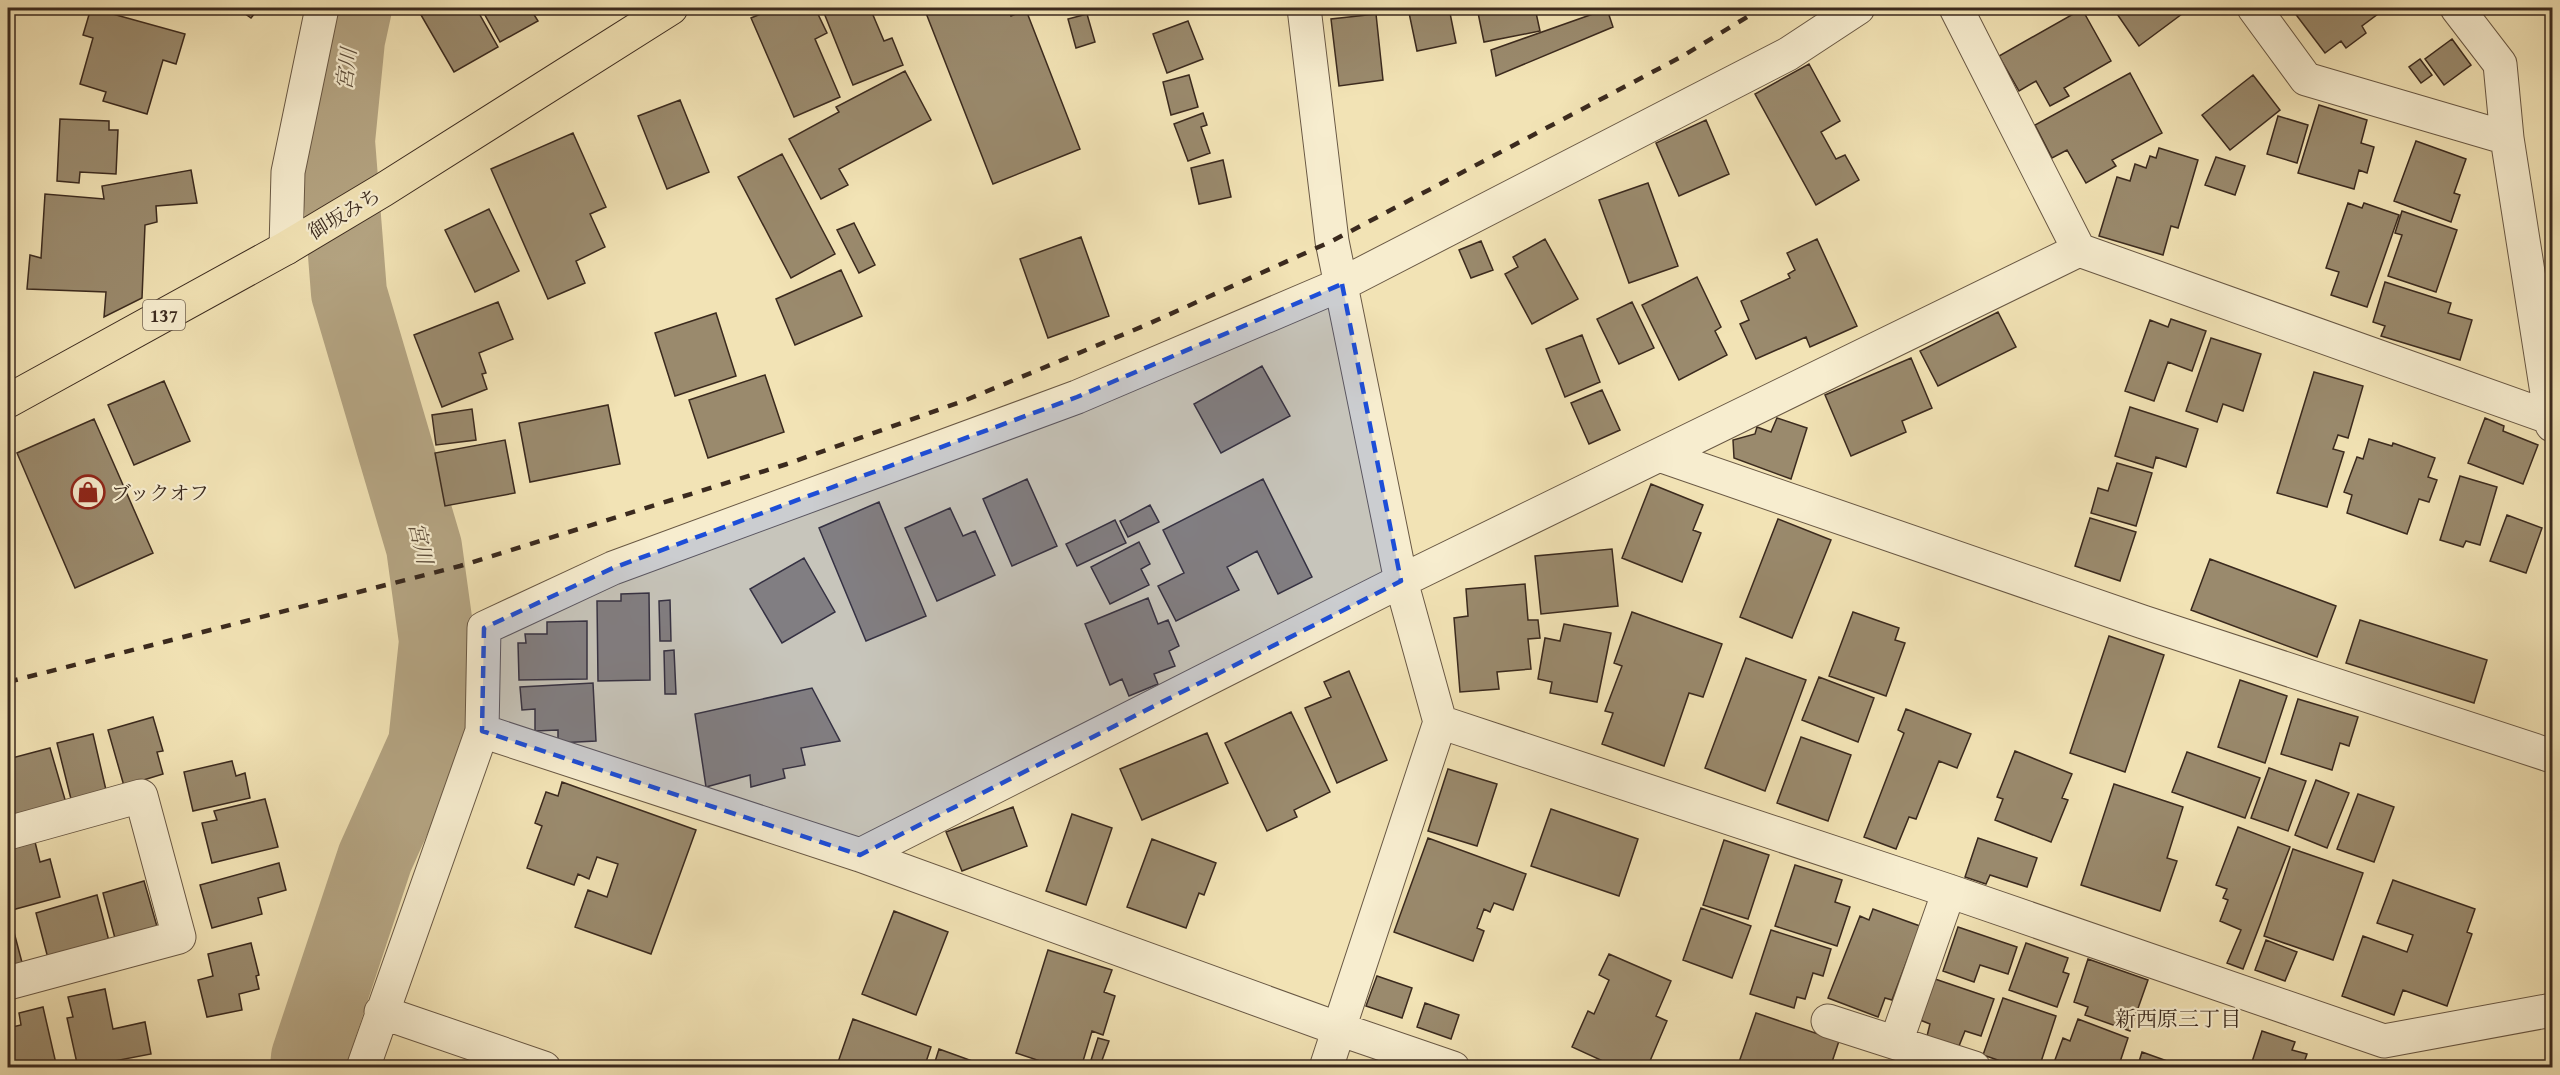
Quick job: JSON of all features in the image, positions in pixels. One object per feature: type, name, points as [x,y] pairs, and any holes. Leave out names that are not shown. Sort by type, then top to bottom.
[{"type":"highway","name":"御坂みち","points":[[8,401],[286,248],[383,190],[671,8]]},
{"type":"street","points":[[286,248],[288,172],[322,8]]},
{"type":"street","points":[[1304,8],[1330,230],[1401,580],[1440,722],[1326,1068]]},
{"type":"street","points":[[363,1068],[482,731],[484,628],[613,568],[1077,397],[1341,284],[1788,54],[1858,8]]},
{"type":"street","points":[[1956,8],[2079,250],[2552,422],[2507,138],[2500,64],[2457,8]]},
{"type":"street","points":[[2254,8],[2306,79],[2507,138]]},
{"type":"street","points":[[860,855],[1401,580],[2079,250]]},
{"type":"street","points":[[1659,455],[2144,622],[2553,756]]},
{"type":"street","points":[[1440,722],[1949,891],[2384,1041],[2553,1010]]},
{"type":"street","points":[[482,731],[860,855],[1339,1029],[1453,1068]]},
{"type":"street","points":[[8,832],[141,796],[179,937],[8,983]]},
{"type":"street","points":[[1896,1042],[1949,891]]},
{"type":"street","points":[[381,1012],[544,1068]]},
{"type":"street","points":[[1828,1021],[1974,1068]]},
{"type":"highlighted area","points":[[1342,284],[1401,581],[860,855],[482,731],[484,628],[613,568],[1077,397]]},
{"type":"building","points":[[91,8],[185,34],[176,64],[163,60],[147,114],[103,101],[106,92],[80,84],[93,38],[83,35]]},
{"type":"building","points":[[237,8],[259,8],[251,18]]},
{"type":"building","points":[[433,8],[476,8],[498,47],[454,72],[421,15]]},
{"type":"building","points":[[481,8],[530,8],[538,21],[500,42]]},
{"type":"building","points":[[775,8],[815,8],[827,33],[815,39],[840,97],[794,117],[751,18]]},
{"type":"building","points":[[822,8],[870,8],[884,41],[892,38],[903,65],[853,85]]},
{"type":"building","points":[[924,8],[1008,8],[1011,16],[1026,10],[1080,149],[993,184]]},
{"type":"building","points":[[1408,8],[1449,8],[1456,43],[1417,51]]},
{"type":"building","points":[[1477,8],[1535,8],[1540,31],[1484,42]]},
{"type":"building","points":[[2121,8],[2190,8],[2139,46],[2115,11]]},
{"type":"building","points":[[2291,8],[2386,8],[2362,26],[2366,33],[2346,48],[2341,41],[2325,53]]},
{"type":"building","points":[[1607,9],[1613,27],[1496,76],[1491,50]]},
{"type":"building","points":[[2082,9],[2111,61],[2064,88],[2069,96],[2050,106],[2036,81],[2019,91],[1999,56]]},
{"type":"building","points":[[1087,14],[1095,42],[1076,48],[1068,19]]},
{"type":"building","points":[[1376,14],[1383,80],[1339,86],[1331,19]]},
{"type":"building","points":[[1188,21],[1203,59],[1167,73],[1153,34]]},
{"type":"building","points":[[2452,39],[2471,65],[2444,85],[2425,59]]},
{"type":"building","points":[[2420,59],[2432,75],[2421,83],[2409,67]]},
{"type":"building","points":[[1809,64],[1840,121],[1821,132],[1836,159],[1845,155],[1859,180],[1816,205],[1755,94]]},
{"type":"building","points":[[905,71],[931,120],[839,169],[848,185],[821,199],[789,139],[839,112],[836,107]]},
{"type":"building","points":[[2130,73],[2162,133],[2112,160],[2116,166],[2086,183],[2067,150],[2052,158],[2035,125]]},
{"type":"building","points":[[1189,75],[1198,107],[1171,115],[1163,82]]},
{"type":"building","points":[[2253,75],[2280,110],[2230,150],[2202,115]]},
{"type":"building","points":[[680,100],[709,172],[667,189],[638,116]]},
{"type":"building","points":[[2319,105],[2367,120],[2361,143],[2374,147],[2367,173],[2359,170],[2354,189],[2298,173]]},
{"type":"building","points":[[1203,113],[1207,125],[1201,127],[1210,153],[1188,161],[1174,124]]},
{"type":"building","points":[[2278,116],[2308,125],[2297,163],[2267,154]]},
{"type":"building","points":[[60,119],[109,121],[109,130],[118,130],[116,174],[80,172],[79,183],[57,181]]},
{"type":"building","points":[[1706,120],[1729,174],[1679,196],[1656,143]]},
{"type":"building","points":[[573,133],[606,207],[590,214],[605,247],[576,261],[585,283],[548,299],[491,169]]},
{"type":"building","points":[[2416,141],[2466,159],[2454,193],[2460,195],[2451,222],[2394,201]]},
{"type":"building","points":[[2159,148],[2198,160],[2178,228],[2171,226],[2163,255],[2099,236],[2117,177],[2130,181],[2135,164],[2146,168],[2150,156],[2156,158]]},
{"type":"building","points":[[782,154],[835,254],[791,278],[738,177]]},
{"type":"building","points":[[2216,157],[2245,166],[2235,195],[2205,185]]},
{"type":"building","points":[[1223,160],[1231,197],[1199,204],[1191,168]]},
{"type":"building","points":[[191,170],[197,203],[156,206],[157,222],[145,225],[142,298],[104,317],[106,292],[27,289],[30,255],[41,258],[45,194],[104,199],[102,186]]},
{"type":"building","points":[[1648,183],[1678,266],[1629,283],[1599,200]]},
{"type":"building","points":[[2348,203],[2362,208],[2364,203],[2399,215],[2367,307],[2331,295],[2339,272],[2326,268]]},
{"type":"building","points":[[489,209],[519,271],[475,292],[445,230]]},
{"type":"building","points":[[2402,211],[2457,230],[2436,292],[2388,276],[2402,235],[2395,233]]},
{"type":"building","points":[[854,223],[875,265],[859,273],[837,230]]},
{"type":"building","points":[[1081,237],[1109,316],[1048,338],[1020,259]]},
{"type":"building","points":[[1545,239],[1578,299],[1532,324],[1505,274],[1518,267],[1513,257]]},
{"type":"building","points":[[1817,239],[1857,326],[1810,347],[1806,337],[1756,359],[1740,324],[1749,320],[1741,301],[1790,278],[1788,274],[1795,270],[1787,253]]},
{"type":"building","points":[[1481,241],[1493,270],[1471,278],[1459,250]]},
{"type":"building","points":[[841,270],[862,316],[795,345],[776,299]]},
{"type":"building","points":[[1697,277],[1721,327],[1715,331],[1727,355],[1679,380],[1642,305]]},
{"type":"building","points":[[2385,282],[2451,303],[2448,313],[2472,320],[2460,360],[2381,336],[2385,326],[2373,322]]},
{"type":"building","points":[[498,302],[513,339],[479,353],[486,373],[482,374],[487,389],[442,407],[414,335]]},
{"type":"building","points":[[1632,302],[1654,348],[1619,364],[1597,319]]},
{"type":"building","points":[[1998,312],[2016,347],[1938,386],[1920,351]]},
{"type":"building","points":[[716,313],[736,376],[675,396],[655,333]]},
{"type":"building","points":[[2171,319],[2206,331],[2192,371],[2168,362],[2154,401],[2125,391],[2150,320],[2168,327]]},
{"type":"building","points":[[1582,335],[1600,382],[1565,397],[1546,349]]},
{"type":"building","points":[[2211,338],[2261,354],[2243,411],[2223,404],[2217,422],[2186,411]]},
{"type":"building","points":[[1911,358],[1932,408],[1902,421],[1906,432],[1851,456],[1825,395]]},
{"type":"building","points":[[1262,366],[1290,416],[1221,453],[1194,404]]},
{"type":"building","points":[[2314,372],[2363,386],[2348,438],[2338,435],[2333,449],[2344,452],[2327,507],[2277,493]]},
{"type":"building","points":[[765,375],[784,432],[708,458],[689,400]]},
{"type":"building","points":[[164,381],[190,441],[134,465],[108,405]]},
{"type":"building","points":[[1602,390],[1620,430],[1589,444],[1571,403]]},
{"type":"building","points":[[608,405],[620,464],[530,482],[519,423]]},
{"type":"building","points":[[2130,407],[2198,429],[2186,467],[2156,457],[2153,468],[2115,456]]},
{"type":"building","points":[[472,409],[476,440],[436,445],[432,415]]},
{"type":"building","points":[[1777,418],[1807,428],[1791,479],[1734,458],[1733,440],[1755,434],[1757,427],[1771,432]]},
{"type":"building","points":[[2485,418],[2504,426],[2503,431],[2538,445],[2523,484],[2468,463]]},
{"type":"building","points":[[94,419],[153,553],[75,588],[17,453]]},
{"type":"building","points":[[2369,439],[2392,446],[2393,443],[2435,458],[2428,477],[2437,480],[2429,502],[2419,499],[2407,534],[2347,513],[2352,495],[2344,492],[2357,457],[2363,459]]},
{"type":"building","points":[[505,440],[515,493],[445,506],[435,453]]},
{"type":"building","points":[[2117,463],[2152,473],[2136,526],[2091,513],[2098,488],[2108,491]]},
{"type":"building","points":[[2460,476],[2497,487],[2480,545],[2466,541],[2463,547],[2440,540]]},
{"type":"building","points":[[1027,479],[1057,546],[1012,566],[983,499]]},
{"type":"building","points":[[1263,479],[1312,577],[1278,594],[1257,551],[1227,567],[1239,590],[1176,621],[1158,586],[1184,573],[1163,530]]},
{"type":"building","points":[[1651,484],[1703,505],[1693,530],[1701,533],[1682,582],[1622,558]]},
{"type":"building","points":[[879,502],[926,616],[866,641],[819,528]]},
{"type":"building","points":[[1150,505],[1159,522],[1128,537],[1120,521]]},
{"type":"building","points":[[950,508],[963,536],[975,531],[995,575],[937,601],[905,528]]},
{"type":"building","points":[[2507,515],[2542,528],[2526,573],[2490,561]]},
{"type":"building","points":[[2090,518],[2136,532],[2120,581],[2075,566]]},
{"type":"building","points":[[1778,519],[1831,540],[1792,638],[1740,617]]},
{"type":"building","points":[[1115,520],[1126,543],[1077,566],[1066,544]]},
{"type":"building","points":[[1139,542],[1150,564],[1141,569],[1149,585],[1110,604],[1091,567]]},
{"type":"building","points":[[1612,549],[1618,606],[1541,614],[1535,556]]},
{"type":"building","points":[[804,558],[835,612],[782,643],[750,589]]},
{"type":"building","points":[[2210,559],[2336,606],[2317,657],[2191,610]]},
{"type":"building","points":[[1525,584],[1528,620],[1538,620],[1540,638],[1528,639],[1531,669],[1497,672],[1499,689],[1460,692],[1454,618],[1468,616],[1466,589]]},
{"type":"building","points":[[649,593],[650,680],[598,681],[597,601],[621,601],[621,594]]},
{"type":"building","points":[[1148,598],[1158,624],[1168,620],[1179,646],[1169,651],[1175,666],[1154,674],[1158,684],[1129,696],[1122,679],[1110,685],[1085,624]]},
{"type":"building","points":[[670,600],[671,641],[660,641],[659,601]]},
{"type":"building","points":[[1632,612],[1722,644],[1703,697],[1689,693],[1664,766],[1602,744],[1613,713],[1605,711],[1622,666],[1614,663]]},
{"type":"building","points":[[1853,612],[1899,628],[1895,640],[1905,643],[1886,696],[1829,676]]},
{"type":"building","points":[[2360,620],[2487,660],[2474,703],[2346,663]]},
{"type":"building","points":[[587,621],[587,679],[519,680],[518,643],[526,643],[525,634],[547,634],[547,622]]},
{"type":"building","points":[[1564,624],[1611,633],[1597,702],[1550,693],[1552,682],[1538,679],[1545,638],[1560,641]]},
{"type":"building","points":[[2109,636],[2164,655],[2125,772],[2070,753]]},
{"type":"building","points":[[674,650],[676,694],[665,694],[664,651]]},
{"type":"building","points":[[1746,658],[1806,680],[1765,791],[1705,768]]},
{"type":"building","points":[[1349,671],[1387,760],[1337,783],[1305,708],[1331,697],[1324,682]]},
{"type":"building","points":[[1819,677],[1874,698],[1858,742],[1802,720]]},
{"type":"building","points":[[2240,680],[2287,696],[2265,763],[2218,747]]},
{"type":"building","points":[[593,683],[596,741],[558,743],[558,730],[535,731],[535,709],[522,710],[520,687]]},
{"type":"building","points":[[812,688],[840,741],[801,748],[805,765],[783,769],[785,778],[751,787],[750,775],[706,787],[695,714]]},
{"type":"building","points":[[2298,699],[2358,717],[2349,746],[2340,743],[2332,770],[2281,754]]},
{"type":"building","points":[[1906,709],[1971,734],[1957,768],[1939,761],[1916,819],[1909,817],[1896,849],[1864,837],[1904,733],[1898,730]]},
{"type":"building","points":[[1291,712],[1330,792],[1294,810],[1297,817],[1267,831],[1225,743]]},
{"type":"building","points":[[153,717],[163,751],[157,752],[163,774],[124,786],[108,730]]},
{"type":"building","points":[[1207,733],[1228,783],[1142,820],[1120,769]]},
{"type":"building","points":[[93,734],[106,790],[71,799],[57,743]]},
{"type":"building","points":[[1801,737],[1851,755],[1828,821],[1777,803]]},
{"type":"building","points":[[50,748],[66,803],[8,819],[8,759]]},
{"type":"building","points":[[2015,751],[2072,774],[2062,798],[2068,800],[2051,842],[1995,820],[2003,799],[1997,797]]},
{"type":"building","points":[[2187,752],[2260,778],[2245,818],[2172,792]]},
{"type":"building","points":[[232,761],[236,776],[245,773],[250,798],[193,811],[184,772]]},
{"type":"building","points":[[2269,768],[2306,781],[2288,831],[2251,818]]},
{"type":"building","points":[[1448,769],[1497,784],[1477,846],[1428,831]]},
{"type":"building","points":[[2316,780],[2349,793],[2327,848],[2295,835]]},
{"type":"building","points":[[562,782],[696,830],[651,954],[575,927],[588,890],[607,897],[618,864],[597,857],[589,879],[578,874],[574,885],[527,868],[542,826],[535,823],[546,792],[558,796]]},
{"type":"building","points":[[2114,784],[2183,807],[2167,858],[2177,861],[2160,911],[2081,885]]},
{"type":"building","points":[[2358,794],[2394,807],[2374,862],[2337,849]]},
{"type":"building","points":[[265,799],[278,847],[212,863],[202,823],[217,820],[214,811]]},
{"type":"building","points":[[1013,807],[1027,846],[962,871],[946,832]]},
{"type":"building","points":[[1551,809],[1638,839],[1619,896],[1531,866]]},
{"type":"building","points":[[1072,814],[1112,828],[1086,905],[1046,891]]},
{"type":"building","points":[[2238,827],[2290,847],[2243,969],[2227,963],[2241,930],[2220,921],[2228,900],[2223,898],[2227,889],[2216,885]]},
{"type":"building","points":[[1428,838],[1526,874],[1513,910],[1494,903],[1490,912],[1484,909],[1477,928],[1484,931],[1473,961],[1394,932]]},
{"type":"building","points":[[1978,838],[2037,858],[2027,887],[1990,875],[1986,884],[1965,877]]},
{"type":"building","points":[[1152,839],[1216,863],[1204,895],[1199,893],[1186,928],[1127,907]]},
{"type":"building","points":[[1724,840],[1769,855],[1748,919],[1703,905]]},
{"type":"building","points":[[35,842],[40,862],[50,859],[60,897],[12,910],[8,893],[8,850]]},
{"type":"building","points":[[2293,849],[2363,873],[2333,960],[2264,936]]},
{"type":"building","points":[[279,863],[286,890],[258,898],[262,914],[212,928],[200,885]]},
{"type":"building","points":[[1795,865],[1842,880],[1835,902],[1850,907],[1837,946],[1775,926]]},
{"type":"building","points":[[2393,880],[2475,909],[2467,932],[2472,934],[2447,1006],[2403,990],[2394,1015],[2342,996],[2363,936],[2407,952],[2413,935],[2377,923]]},
{"type":"building","points":[[144,881],[158,930],[116,942],[103,893]]},
{"type":"building","points":[[97,895],[110,945],[49,962],[36,913]]},
{"type":"building","points":[[1701,908],[1751,926],[1732,978],[1683,960]]},
{"type":"building","points":[[1873,909],[1920,926],[1892,1000],[1885,998],[1878,1017],[1828,998],[1860,916],[1869,920]]},
{"type":"building","points":[[894,911],[948,932],[916,1015],[862,994]]},
{"type":"building","points":[[10,917],[24,970],[8,975],[8,918]]},
{"type":"building","points":[[1958,927],[2017,947],[2008,974],[1980,965],[1974,982],[1943,971]]},
{"type":"building","points":[[1771,930],[1831,949],[1823,976],[1813,973],[1805,999],[1797,997],[1794,1008],[1750,994]]},
{"type":"building","points":[[2266,940],[2297,952],[2285,981],[2255,970]]},
{"type":"building","points":[[251,943],[259,975],[256,976],[259,989],[239,994],[242,1010],[207,1017],[198,980],[213,976],[208,954]]},
{"type":"building","points":[[2026,943],[2068,958],[2063,972],[2069,974],[2057,1007],[2009,990]]},
{"type":"building","points":[[1048,950],[1112,970],[1104,992],[1115,996],[1103,1035],[1092,1031],[1081,1068],[1061,1068],[1016,1053]]},
{"type":"building","points":[[1609,954],[1671,981],[1656,1016],[1667,1021],[1647,1068],[1618,1068],[1572,1047],[1588,1011],[1594,1014],[1609,980],[1599,975]]},
{"type":"building","points":[[2088,959],[2148,980],[2130,1031],[2085,1015],[2088,1007],[2074,1002]]},
{"type":"building","points":[[1377,976],[1412,988],[1402,1018],[1366,1006]]},
{"type":"building","points":[[1935,979],[1994,999],[1981,1036],[1965,1031],[1959,1046],[1927,1036],[1930,1024],[1920,1020]]},
{"type":"building","points":[[105,989],[113,1029],[145,1022],[151,1054],[78,1068],[67,1018],[73,1017],[68,997]]},
{"type":"building","points":[[2003,998],[2056,1016],[2039,1068],[2021,1068],[1983,1055]]},
{"type":"building","points":[[1425,1003],[1459,1015],[1451,1039],[1417,1027]]},
{"type":"building","points":[[43,1007],[57,1068],[10,1068],[8,1028],[21,1025],[19,1013]]},
{"type":"building","points":[[1756,1013],[1839,1041],[1830,1068],[1737,1068]]},
{"type":"building","points":[[853,1019],[931,1047],[924,1068],[836,1068]]},
{"type":"building","points":[[2078,1019],[2128,1038],[2118,1068],[2052,1068],[2063,1038],[2070,1041]]},
{"type":"building","points":[[2262,1031],[2295,1042],[2292,1050],[2307,1054],[2302,1068],[2250,1068]]},
{"type":"building","points":[[1098,1038],[1109,1041],[1101,1063],[1091,1060]]},
{"type":"building","points":[[939,1049],[989,1067],[933,1068]]},
{"type":"building","points":[[2142,1052],[2184,1067],[2184,1068],[2137,1068]]},
{"type":"waterway","name":"宮川","points":[[308,1068],[309,1057],[375,858],[426,744],[437,641],[424,547],[349,293],[337,141],[347,40],[354,8]]},
{"type":"railway","points":[[8,682],[460,566],[787,464],[966,400],[1146,325],[1332,241],[1681,57],[1762,8]]},
{"type":"place","name":"ブックオフ","points":[[88,492]]},
{"type":"district","name":"新西原三丁目","points":[[2178,1018]]}]
